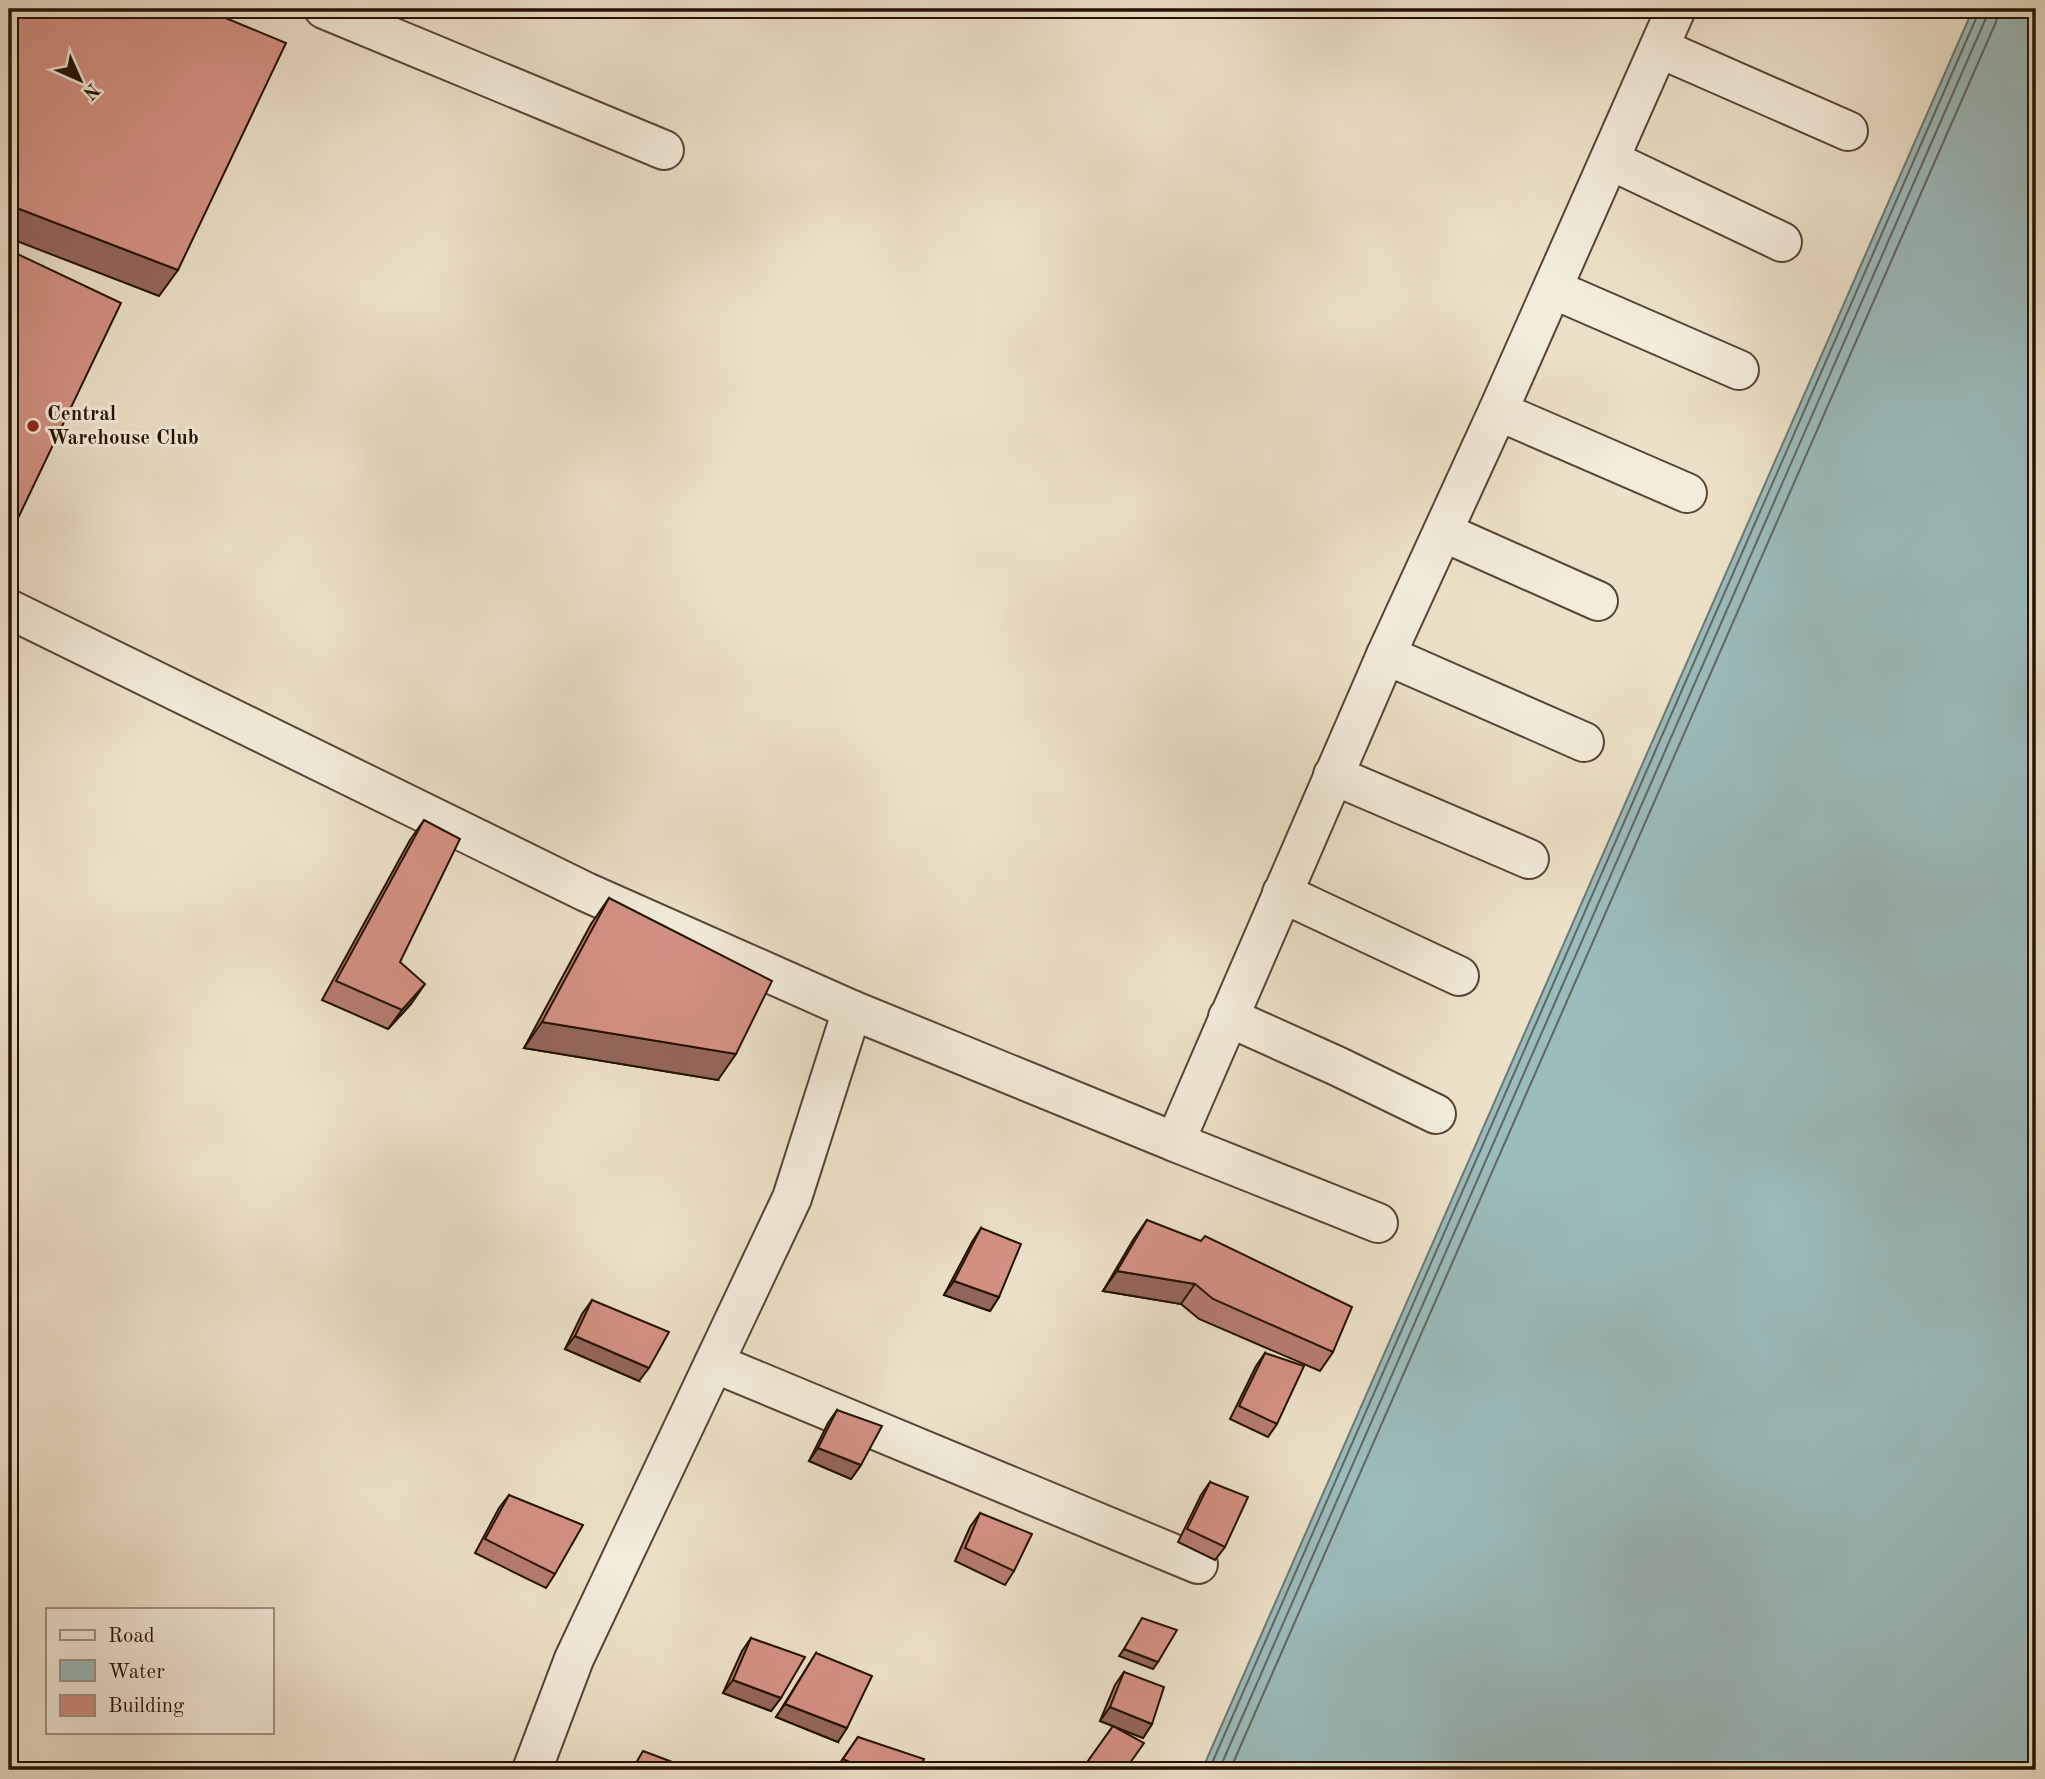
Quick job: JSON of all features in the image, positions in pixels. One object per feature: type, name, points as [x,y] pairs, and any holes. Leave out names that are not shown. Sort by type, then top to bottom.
[{"type":"street","points":[[324,9],[664,150]]},
{"type":"street","points":[[1175,1142],[1386,654],[1553,289],[1676,9]]},
{"type":"street","points":[[1659,48],[1849,131]]},
{"type":"street","points":[[1610,160],[1782,242]]},
{"type":"street","points":[[1553,289],[1738,370]]},
{"type":"street","points":[[1498,411],[1688,493]]},
{"type":"street","points":[[1443,532],[1598,601]]},
{"type":"street","points":[[9,609],[586,892],[852,1010],[1378,1223]]},
{"type":"street","points":[[1386,654],[1584,742]]},
{"type":"street","points":[[1333,775],[1530,859]]},
{"type":"street","points":[[1282,893],[1459,976]]},
{"type":"street","points":[[532,1770],[574,1659],[792,1198],[852,1010]]},
{"type":"street","points":[[1228,1017],[1436,1114]]},
{"type":"street","points":[[714,1363],[1198,1564]]},
{"type":"water","points":[[1973,9],[2036,9],[2036,1770],[1202,1770]]},
{"type":"building","points":[[9,9],[204,9],[286,43],[178,270],[9,205]]},
{"type":"building","name":"Central Warehouse Club","points":[[9,250],[121,303],[9,537]]},
{"type":"building","points":[[424,820],[460,839],[400,962],[425,984],[402,1010],[336,981]]},
{"type":"building","points":[[609,898],[772,981],[736,1054],[542,1022]]},
{"type":"building","points":[[1147,1220],[1201,1241],[1205,1236],[1352,1307],[1333,1352],[1213,1299],[1195,1284],[1117,1271]]},
{"type":"building","points":[[981,1228],[1021,1244],[999,1297],[954,1281]]},
{"type":"building","points":[[592,1300],[669,1332],[649,1368],[575,1336]]},
{"type":"building","points":[[1265,1353],[1304,1366],[1277,1424],[1239,1406]]},
{"type":"building","points":[[837,1410],[882,1426],[861,1465],[818,1448]]},
{"type":"building","points":[[1210,1482],[1248,1497],[1225,1547],[1187,1529]]},
{"type":"building","points":[[509,1495],[583,1525],[555,1574],[485,1539]]},
{"type":"building","points":[[980,1513],[1032,1534],[1014,1571],[965,1548]]},
{"type":"building","points":[[1142,1618],[1177,1630],[1158,1662],[1124,1649]]},
{"type":"building","points":[[751,1638],[805,1657],[781,1698],[733,1680]]},
{"type":"building","points":[[816,1653],[872,1676],[847,1728],[785,1704]]},
{"type":"building","points":[[1124,1672],[1164,1687],[1152,1724],[1110,1707]]},
{"type":"building","points":[[1113,1726],[1144,1743],[1125,1770],[1108,1770],[1088,1761]]},
{"type":"building","points":[[858,1737],[924,1759],[919,1770],[855,1770],[856,1765],[843,1759]]},
{"type":"building","points":[[643,1751],[691,1769],[632,1770]]},
{"type":"place","name":"Central Warehouse Club","points":[[33,426]]}]
